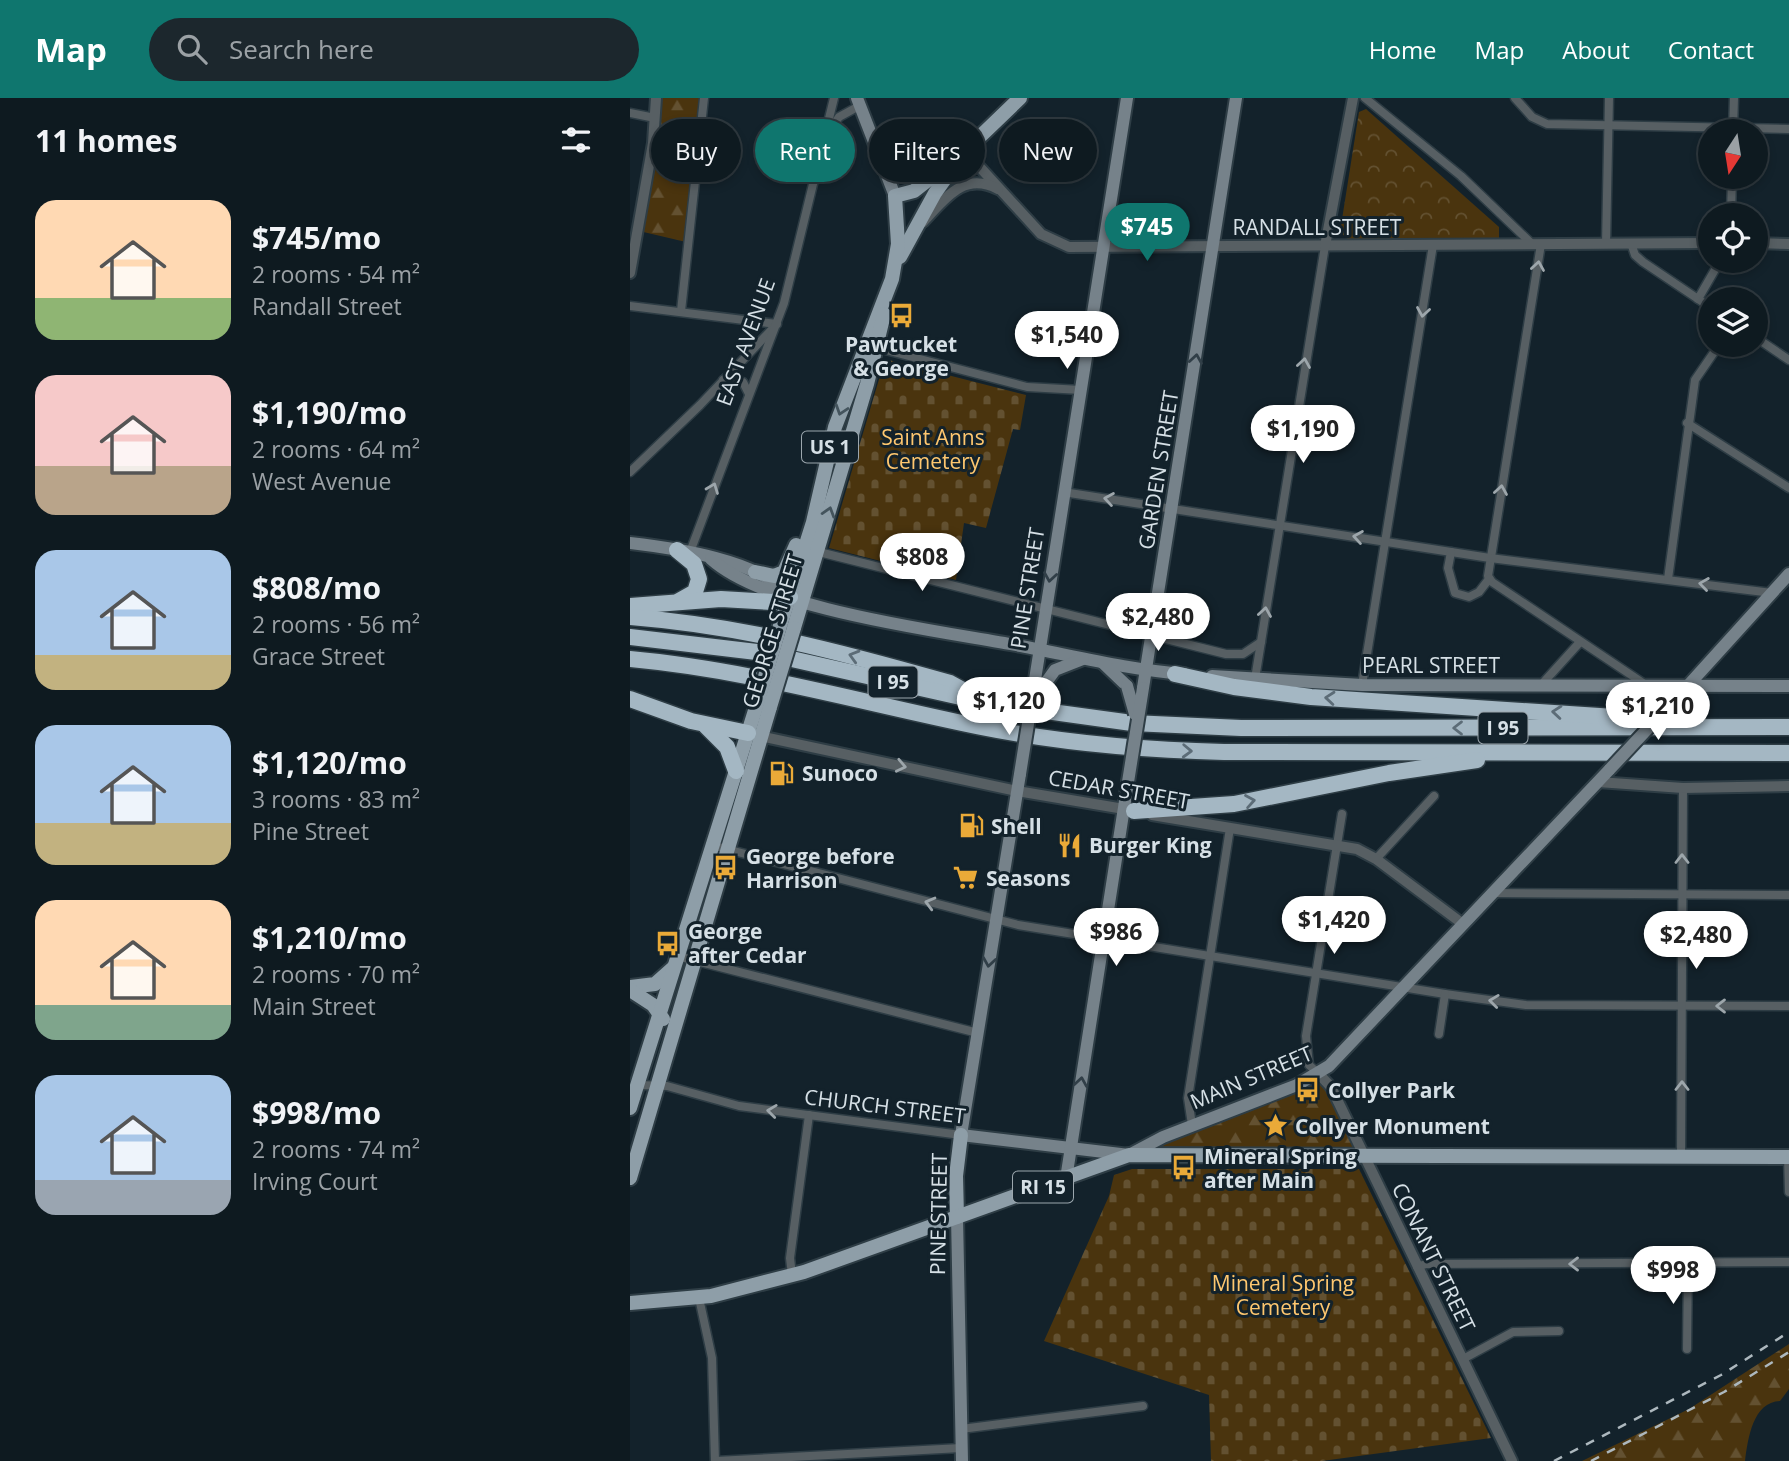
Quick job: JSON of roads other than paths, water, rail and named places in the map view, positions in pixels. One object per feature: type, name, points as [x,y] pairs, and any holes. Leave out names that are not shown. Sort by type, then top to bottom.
[{"type":"highway","points":[[673,602],[691,596],[698,589],[699,579],[694,564],[683,551]]},
{"type":"highway","points":[[630,606],[732,599],[773,602],[796,599]]},
{"type":"highway","points":[[630,617],[732,628],[803,642],[950,683],[987,703]]},
{"type":"highway","name":"I 95","points":[[630,637],[765,653],[987,703],[1098,720],[1200,727],[1789,727]]},
{"type":"highway","name":"I 95","points":[[630,659],[738,673],[979,726],[1110,746],[1224,752],[1789,753]]},
{"type":"highway","points":[[1175,674],[1234,687],[1311,697],[1448,704],[1747,727]]},
{"type":"highway","points":[[630,699],[704,724],[755,735]]},
{"type":"highway","points":[[704,724],[727,747],[736,771]]},
{"type":"highway","points":[[1129,810],[1234,804],[1397,772],[1537,752]]},
{"type":"main road","name":"US 1","points":[[985,132],[1020,98]]},
{"type":"main road","name":"PINE STREET","points":[[961,1454],[956,1176],[961,1135],[1127,98]]},
{"type":"main road","name":"GARDEN STREET","points":[[1066,1179],[1104,939],[1129,810],[1128,782],[1236,98]]},
{"type":"main road","name":"GEORGE STREET","points":[[811,550],[828,451],[856,367],[885,301],[895,268],[898,233],[895,196],[860,100]]},
{"type":"main road","name":"US 1","points":[[895,196],[914,191],[925,182]]},
{"type":"main road","name":"US 1","points":[[895,268],[943,182]]},
{"type":"main road","name":"GEORGE STREET","points":[[630,1178],[729,851],[755,735],[787,627],[877,348],[885,301]]},
{"type":"main road","points":[[755,572],[774,576],[787,568],[828,451]]},
{"type":"main road","points":[[630,543],[683,551],[733,563],[775,582],[796,599]]},
{"type":"main road","name":"PEARL STREET","points":[[711,559],[735,576],[796,599],[859,615],[1175,674],[1362,685],[1646,685],[1684,689],[1789,686]]},
{"type":"main road","name":"MAIN STREET","points":[[630,1303],[699,1298],[792,1275],[1129,1155],[1192,1125],[1297,1085],[1318,1073],[1329,1066],[1598,782],[1789,574]]},
{"type":"main road","points":[[1031,705],[1050,675],[1069,662],[1093,659],[1113,670],[1127,686],[1137,728]]},
{"type":"main road","name":"GEORGE STREET","points":[[630,1108],[711,845],[736,771],[755,735]]},
{"type":"main road","points":[[630,989],[659,982],[676,960]]},
{"type":"main road","points":[[630,989],[649,1001],[660,1014],[669,1051]]},
{"type":"main road","name":"CHURCH STREET","points":[[961,1135],[1129,1155]]},
{"type":"main road","name":"RI 15","points":[[1129,1155],[1364,1157],[1681,1154],[1789,1157]]},
{"type":"street","points":[[630,274],[634,221],[655,118],[656,98]]},
{"type":"street","points":[[681,311],[704,98]]},
{"type":"street","name":"EAST AVENUE","points":[[830,119],[834,98]]},
{"type":"street","points":[[1255,679],[1325,246],[1353,98]]},
{"type":"street","points":[[1365,98],[1461,176],[1536,244],[1489,579],[1479,592],[1469,597],[1455,593],[1448,568],[1451,552]]},
{"type":"street","points":[[1515,98],[1532,117],[1547,124],[1698,128]]},
{"type":"street","points":[[1606,244],[1608,98]]},
{"type":"street","points":[[1733,119],[1734,98]]},
{"type":"street","name":"EAST AVENUE","points":[[838,119],[860,100]]},
{"type":"street","points":[[630,113],[655,118]]},
{"type":"street","points":[[1768,129],[1789,129]]},
{"type":"street","name":"RANDALL STREET","points":[[985,173],[1035,227],[1054,242],[1069,247],[1698,243]]},
{"type":"street","name":"EAST AVENUE","points":[[683,551],[777,324],[815,182]]},
{"type":"street","points":[[913,232],[951,192],[965,183],[979,182],[1003,192]]},
{"type":"street","points":[[1631,243],[1635,256],[1698,299]]},
{"type":"street","points":[[1768,243],[1789,244]]},
{"type":"street","points":[[1362,685],[1433,245]]},
{"type":"street","points":[[630,306],[777,324]]},
{"type":"street","points":[[630,472],[777,324]]},
{"type":"street","points":[[1768,346],[1789,360]]},
{"type":"street","points":[[877,348],[1027,387],[1081,390]]},
{"type":"street","points":[[1668,579],[1679,509],[1687,423],[1695,380],[1711,357]]},
{"type":"street","points":[[723,380],[743,382],[749,394]]},
{"type":"street","points":[[1687,423],[1789,488]]},
{"type":"street","points":[[1063,492],[1490,558],[1772,593]]},
{"type":"street","points":[[811,550],[1237,656],[1261,642]]},
{"type":"street","points":[[1489,579],[1646,685]]},
{"type":"street","points":[[1542,684],[1580,642]]},
{"type":"street","name":"CEDAR STREET","points":[[755,735],[1017,791],[1357,849],[1376,859],[1463,924]]},
{"type":"street","points":[[1598,782],[1683,788],[1789,786]]},
{"type":"street","points":[[1681,1154],[1683,788]]},
{"type":"street","points":[[1376,859],[1434,796]]},
{"type":"street","points":[[1318,1073],[1309,1065],[1306,1046],[1342,814]]},
{"type":"street","points":[[1192,1125],[1188,1098],[1230,828]]},
{"type":"street","points":[[711,845],[996,920],[1445,994],[1527,1005],[1789,1006]]},
{"type":"street","points":[[1493,893],[1789,895]]},
{"type":"street","points":[[676,960],[695,967],[978,1034]]},
{"type":"street","points":[[1438,1034],[1445,994]]},
{"type":"street","name":"CONANT STREET","points":[[1318,1073],[1331,1087],[1512,1461]]},
{"type":"street","name":"CHURCH STREET","points":[[639,1085],[659,1084],[738,1107],[961,1135]]},
{"type":"street","points":[[792,1275],[790,1258],[809,1115]]},
{"type":"street","points":[[1789,1157],[1789,1192]]},
{"type":"street","points":[[1688,1262],[1688,1349]]},
{"type":"street","points":[[1418,1267],[1426,1264],[1789,1262]]},
{"type":"street","points":[[699,1298],[712,1357],[716,1461],[961,1454]]},
{"type":"street","points":[[1463,1359],[1513,1332],[1559,1331]]},
{"type":"street","points":[[961,1429],[1143,1406]]},
{"type":"railway","points":[[1554,1461],[1721,1375],[1789,1332]]},
{"type":"railway","points":[[1591,1461],[1724,1392],[1789,1352]]},
{"type":"place","name":"Pawtucket & George","points":[[901,315]]},
{"type":"place","name":"Sunoco","points":[[782,773]]},
{"type":"place","name":"Shell","points":[[971,826]]},
{"type":"place","name":"Burger King","points":[[1069,845]]},
{"type":"place","name":"George before Harrison","points":[[726,868]]},
{"type":"place","name":"Seasons","points":[[966,878]]},
{"type":"place","name":"George after Cedar","points":[[668,943]]},
{"type":"place","name":"Collyer Park","points":[[1308,1090]]},
{"type":"place","name":"Collyer Monument","points":[[1275,1126]]},
{"type":"place","name":"Mineral Spring after Main","points":[[1184,1168]]},
{"type":"park label","name":"Saint Anns Cemetery","points":[[933,449]]},
{"type":"park label","name":"Mineral Spring Cemetery","points":[[1283,1295]]}]
